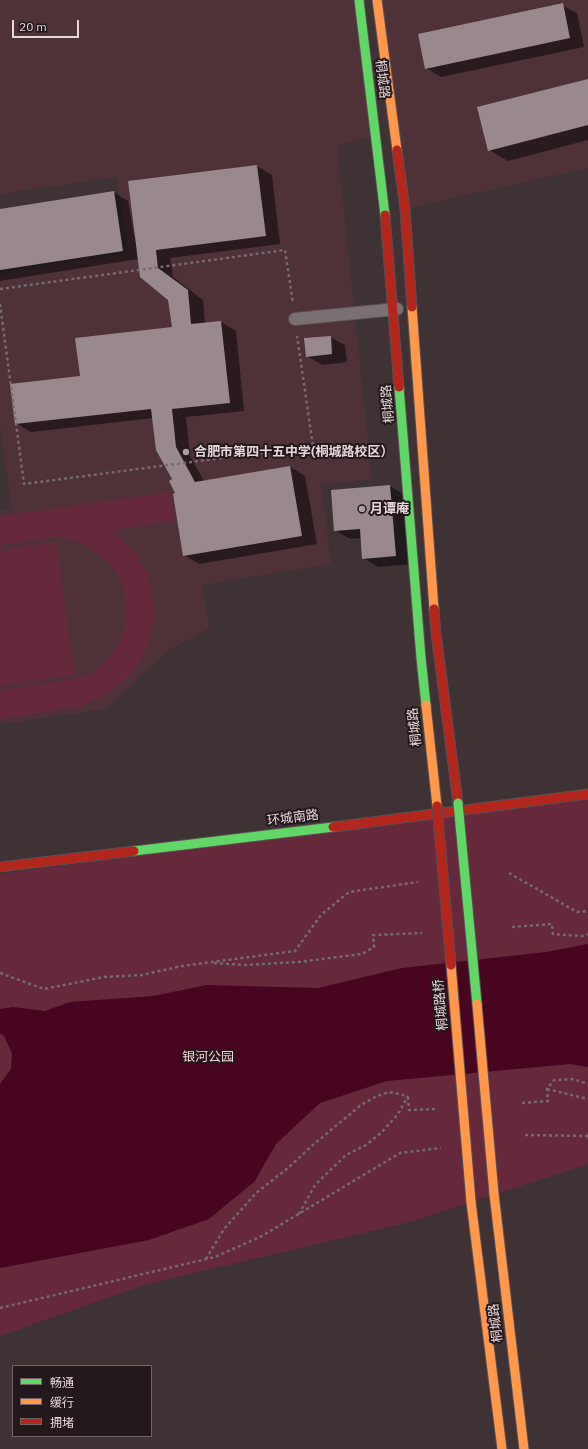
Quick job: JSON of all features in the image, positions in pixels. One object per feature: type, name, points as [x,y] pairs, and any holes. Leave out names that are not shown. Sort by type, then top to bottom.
[{"type":"street","name":"桐城路","points":[[359,0],[385,211],[420,650],[437,806]]},
{"type":"street","name":"桐城路","points":[[377,0],[405,209],[436,633],[458,803],[494,1194],[524,1449]]},
{"type":"street","name":"环城南路","points":[[0,867],[431,815],[588,794]]},
{"type":"street","name":"桐城路桥","points":[[437,806],[471,1202]]},
{"type":"street","name":"桐城路","points":[[471,1202],[502,1449]]},
{"type":"lane","points":[[295,319],[412,308]]},
{"type":"path","points":[[0,289],[285,250],[312,446],[24,484],[0,304]]},
{"type":"path","points":[[509,873],[577,912],[588,911]]},
{"type":"path","points":[[0,973],[44,989],[104,977],[142,975],[182,966],[295,951],[321,915],[348,892],[418,882]]},
{"type":"path","points":[[512,927],[552,924],[553,934],[582,936],[588,934]]},
{"type":"path","points":[[208,963],[245,965],[298,962],[362,954],[374,947],[373,935],[422,933]]},
{"type":"path","points":[[522,1102],[548,1101],[547,1089],[554,1080],[573,1078],[588,1084]]},
{"type":"path","points":[[547,1089],[588,1099]]},
{"type":"path","points":[[206,1259],[224,1229],[256,1194],[361,1105],[377,1096],[389,1092],[408,1096]]},
{"type":"path","points":[[408,1096],[409,1110],[437,1109]]},
{"type":"path","points":[[298,1214],[315,1185],[346,1155],[366,1145],[382,1132],[398,1114],[408,1096]]},
{"type":"path","points":[[525,1135],[588,1136]]},
{"type":"path","points":[[0,1308],[215,1257],[262,1236],[400,1153],[441,1148]]},
{"type":"shaded area","name":"合肥市第四十五中学(桐城路校区）","points":[[0,0],[359,0],[376,136],[337,145],[372,479],[321,485],[331,564],[202,585],[210,628],[169,650],[106,709],[0,724],[0,511],[12,510],[0,425],[0,274],[128,253],[117,177],[0,194]]},
{"type":"shaded area","points":[[377,0],[588,0],[588,168],[405,209]]},
{"type":"shaded area","points":[[588,944],[588,1067],[570,1064],[387,1081],[320,1103],[276,1144],[255,1181],[209,1219],[149,1240],[0,1268],[0,1084],[11,1069],[12,1054],[4,1036],[0,1034],[0,1009],[13,1007],[45,1011],[70,1002],[153,996],[207,985],[318,988],[402,968],[546,952]]},
{"type":"green space","points":[[171,492],[175,521],[112,530],[137,554],[147,574],[152,590],[154,616],[152,631],[148,644],[137,666],[126,679],[114,689],[102,697],[79,707],[0,719],[0,690],[74,679],[88,675],[108,659],[115,650],[121,638],[126,623],[126,601],[122,584],[114,569],[105,559],[90,548],[76,541],[63,538],[49,538],[0,545],[0,516]]},
{"type":"green space","points":[[56,542],[75,675],[0,686],[0,550]]},
{"type":"green space","name":"银河公园","points":[[588,794],[588,1164],[406,1223],[147,1284],[0,1336],[0,874]]},
{"type":"building","points":[[563,3],[570,38],[425,69],[418,34]]},
{"type":"building","points":[[588,79],[588,125],[488,151],[477,107]]},
{"type":"building","points":[[257,165],[266,236],[156,250],[158,268],[188,290],[191,324],[221,321],[230,403],[172,409],[176,447],[195,482],[290,466],[302,536],[183,556],[173,494],[175,493],[169,481],[172,479],[156,450],[151,409],[15,424],[10,384],[80,376],[75,338],[172,327],[168,300],[140,277],[128,181]]},
{"type":"building","points":[[114,191],[123,251],[0,270],[0,209]]},
{"type":"building","points":[[331,336],[332,354],[306,357],[304,338]]},
{"type":"building","name":"月谭庵","points":[[390,485],[396,556],[362,559],[360,529],[334,531],[331,490]]},
{"type":"traffic: fast","points":[[359,0],[385,215]]},
{"type":"traffic: fast","points":[[399,387],[426,705]]},
{"type":"traffic: fast","points":[[458,803],[477,1004]]},
{"type":"traffic: fast","points":[[134,851],[333,827]]},
{"type":"traffic: slow","points":[[377,0],[397,150]]},
{"type":"traffic: slow","points":[[412,307],[434,609]]},
{"type":"traffic: slow","points":[[426,705],[437,806]]},
{"type":"traffic: slow","points":[[451,965],[471,1202]]},
{"type":"traffic: slow","points":[[477,1004],[494,1194]]},
{"type":"traffic: slow","points":[[494,1194],[524,1449]]},
{"type":"traffic: slow","points":[[471,1202],[502,1449]]},
{"type":"traffic: jam","points":[[397,150],[405,209],[412,307]]},
{"type":"traffic: jam","points":[[385,215],[399,387]]},
{"type":"traffic: jam","points":[[434,609],[458,803]]},
{"type":"traffic: jam","points":[[333,827],[588,794]]},
{"type":"traffic: jam","points":[[437,806],[451,965]]},
{"type":"traffic: jam","points":[[0,867],[134,851]]},
{"type":"place","name":"合肥市第四十五中学(桐城路校区）","points":[[186,452]]},
{"type":"place","name":"月谭庵","points":[[362,509]]}]
